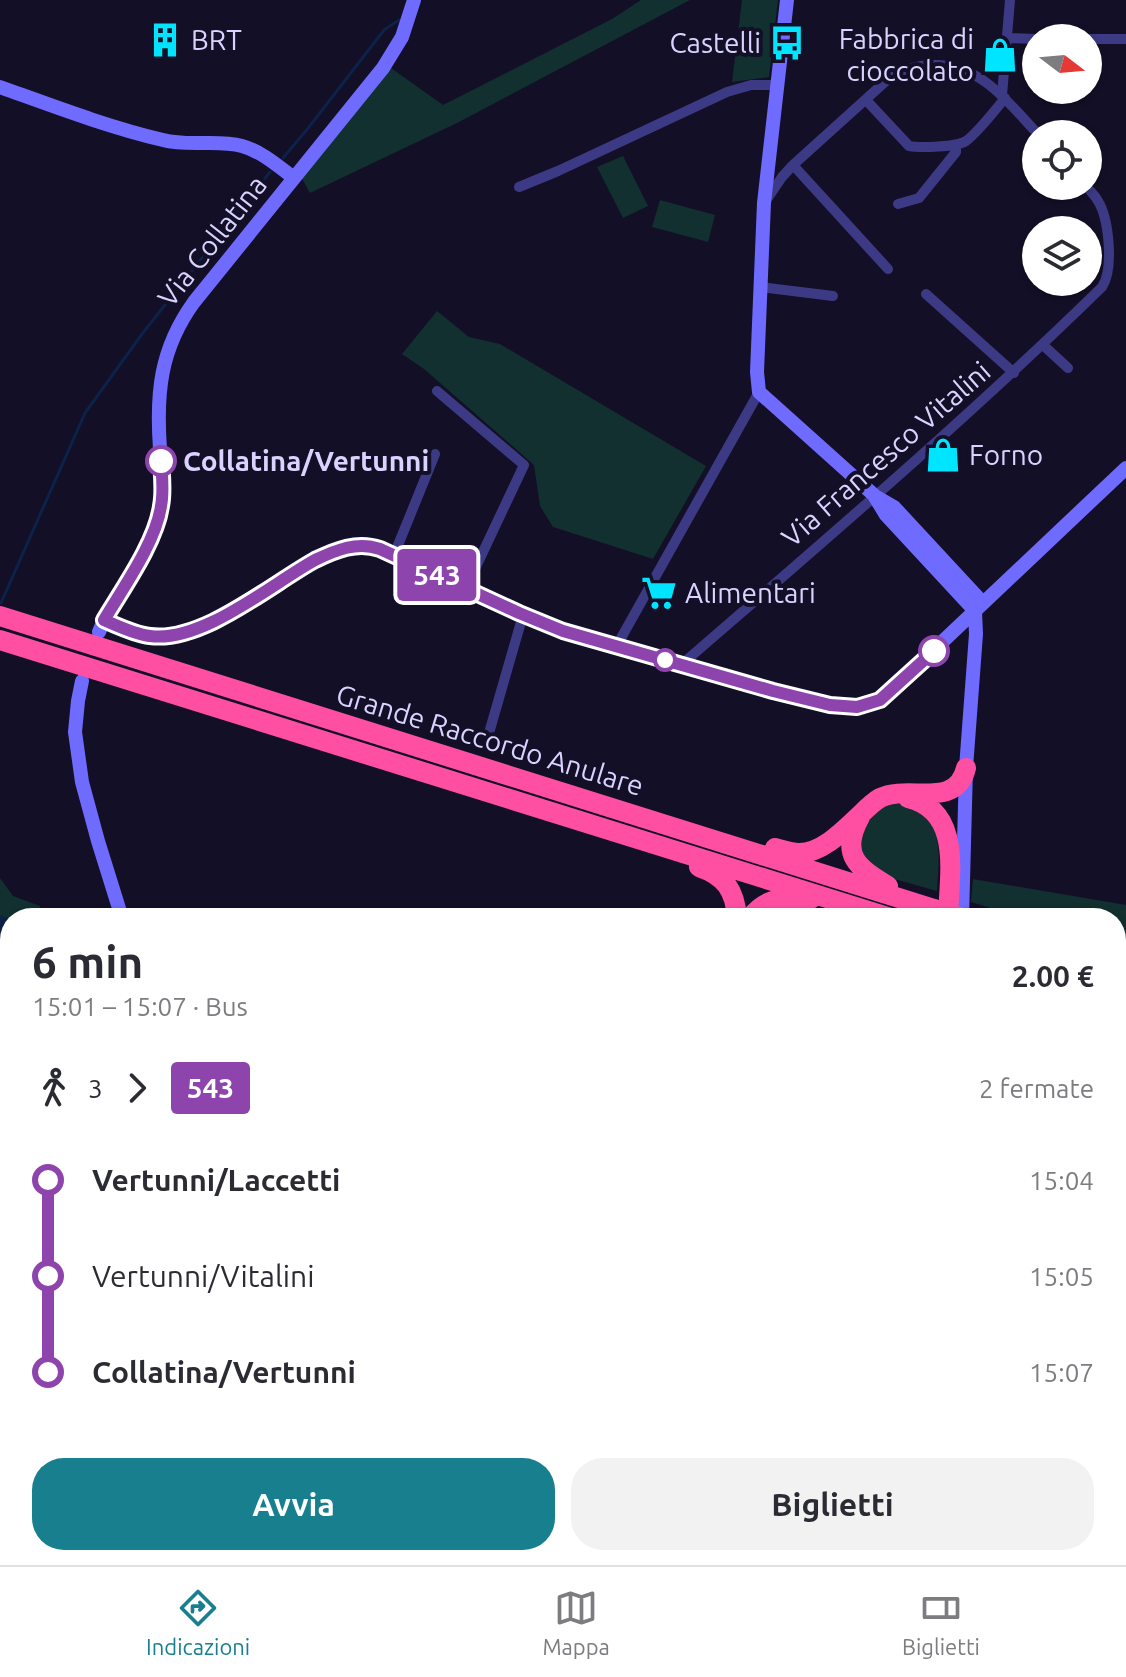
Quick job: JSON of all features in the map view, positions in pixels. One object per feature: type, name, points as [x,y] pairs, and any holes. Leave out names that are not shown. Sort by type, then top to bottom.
[{"type":"highway","name":"Grande Raccordo Anulare","points":[[0,616],[926,908]]},
{"type":"highway","name":"Grande Raccordo Anulare","points":[[0,640],[860,908]]},
{"type":"highway","points":[[678,828],[801,853],[827,843],[880,798],[947,792],[960,781],[966,768]]},
{"type":"highway","points":[[892,795],[921,802],[932,809],[943,824],[949,844],[936,908]]},
{"type":"highway","points":[[862,814],[852,842],[858,865],[930,908]]},
{"type":"highway","points":[[615,830],[720,877],[727,884],[736,908]]},
{"type":"highway","points":[[760,908],[777,899],[831,902],[857,908]]},
{"type":"street","name":"Via Collatina","points":[[394,555],[366,545],[331,552],[216,621],[182,634],[147,636],[101,626],[141,555],[160,511],[159,393],[170,343],[180,323],[390,58],[406,26],[414,0]]},
{"type":"street","points":[[616,647],[759,392],[757,372],[764,203],[787,0]]},
{"type":"street","points":[[866,100],[909,146],[965,142],[1004,97],[1010,0]]},
{"type":"street","points":[[1008,38],[1022,38]]},
{"type":"street","points":[[1102,39],[1126,39]]},
{"type":"street","points":[[764,203],[793,165],[886,81],[912,67],[952,66],[975,74],[1004,97],[1025,120]]},
{"type":"street","points":[[519,187],[727,92],[751,85],[777,85]]},
{"type":"street","points":[[0,87],[156,139],[183,144],[243,146],[294,178]]},
{"type":"street","points":[[898,204],[919,198],[956,152],[956,145]]},
{"type":"street","points":[[793,165],[888,269]]},
{"type":"street","name":"Via Francesco Vitalini","points":[[681,665],[1014,373],[1102,287],[1107,279],[1109,260],[1105,217],[1098,200]]},
{"type":"street","points":[[760,287],[833,296]]},
{"type":"street","name":"Via Francesco Vitalini","points":[[926,294],[1014,373]]},
{"type":"street","points":[[1043,345],[1068,368]]},
{"type":"street","points":[[437,391],[524,465],[466,588]]},
{"type":"street","points":[[759,392],[875,496],[979,607],[966,768],[962,908]]},
{"type":"street","points":[[435,454],[394,555],[563,631],[773,691],[847,708],[866,706],[884,696],[1126,468]]},
{"type":"street","points":[[489,733],[523,615]]},
{"type":"street","points":[[82,681],[75,732],[82,782],[119,908]]},
{"type":"green space","points":[[641,0],[690,0],[459,122],[310,193],[301,177],[391,68],[443,105],[612,19]]},
{"type":"green space","points":[[742,0],[778,0],[769,77],[732,82]]},
{"type":"green space","points":[[623,156],[648,206],[623,218],[597,167]]},
{"type":"green space","points":[[660,200],[715,215],[708,242],[652,227]]},
{"type":"green space","points":[[437,311],[469,337],[500,344],[706,466],[653,559],[553,527],[540,506],[534,465],[424,369],[402,354]]},
{"type":"green space","points":[[902,803],[921,811],[934,827],[939,859],[937,891],[880,875],[865,864],[858,837],[874,811]]},
{"type":"green space","points":[[0,878],[13,896],[40,906],[40,908],[0,908]]},
{"type":"green space","points":[[973,879],[1126,905],[1126,908],[990,908],[971,902]]},
{"type":"waterway","points":[[283,158],[384,30],[399,20]]},
{"type":"waterway","points":[[1,603],[85,413],[142,334],[270,172]]},
{"type":"bus line","name":"543","points":[[161,461],[162,503],[159,517],[104,620],[141,634],[172,636],[207,626],[315,560],[331,552],[361,545],[380,549],[563,631],[830,705],[857,707],[880,700],[934,651]]},
{"type":"place","name":"BRT","points":[[165,40]]},
{"type":"place","name":"Castelli","points":[[787,43]]},
{"type":"place","name":"Fabbrica di cioccolato","points":[[1000,55]]},
{"type":"place","name":"Forno","points":[[943,455]]},
{"type":"place","name":"Collatina/Vertunni","points":[[161,461]]},
{"type":"place","name":"Alimentari","points":[[659,593]]}]
